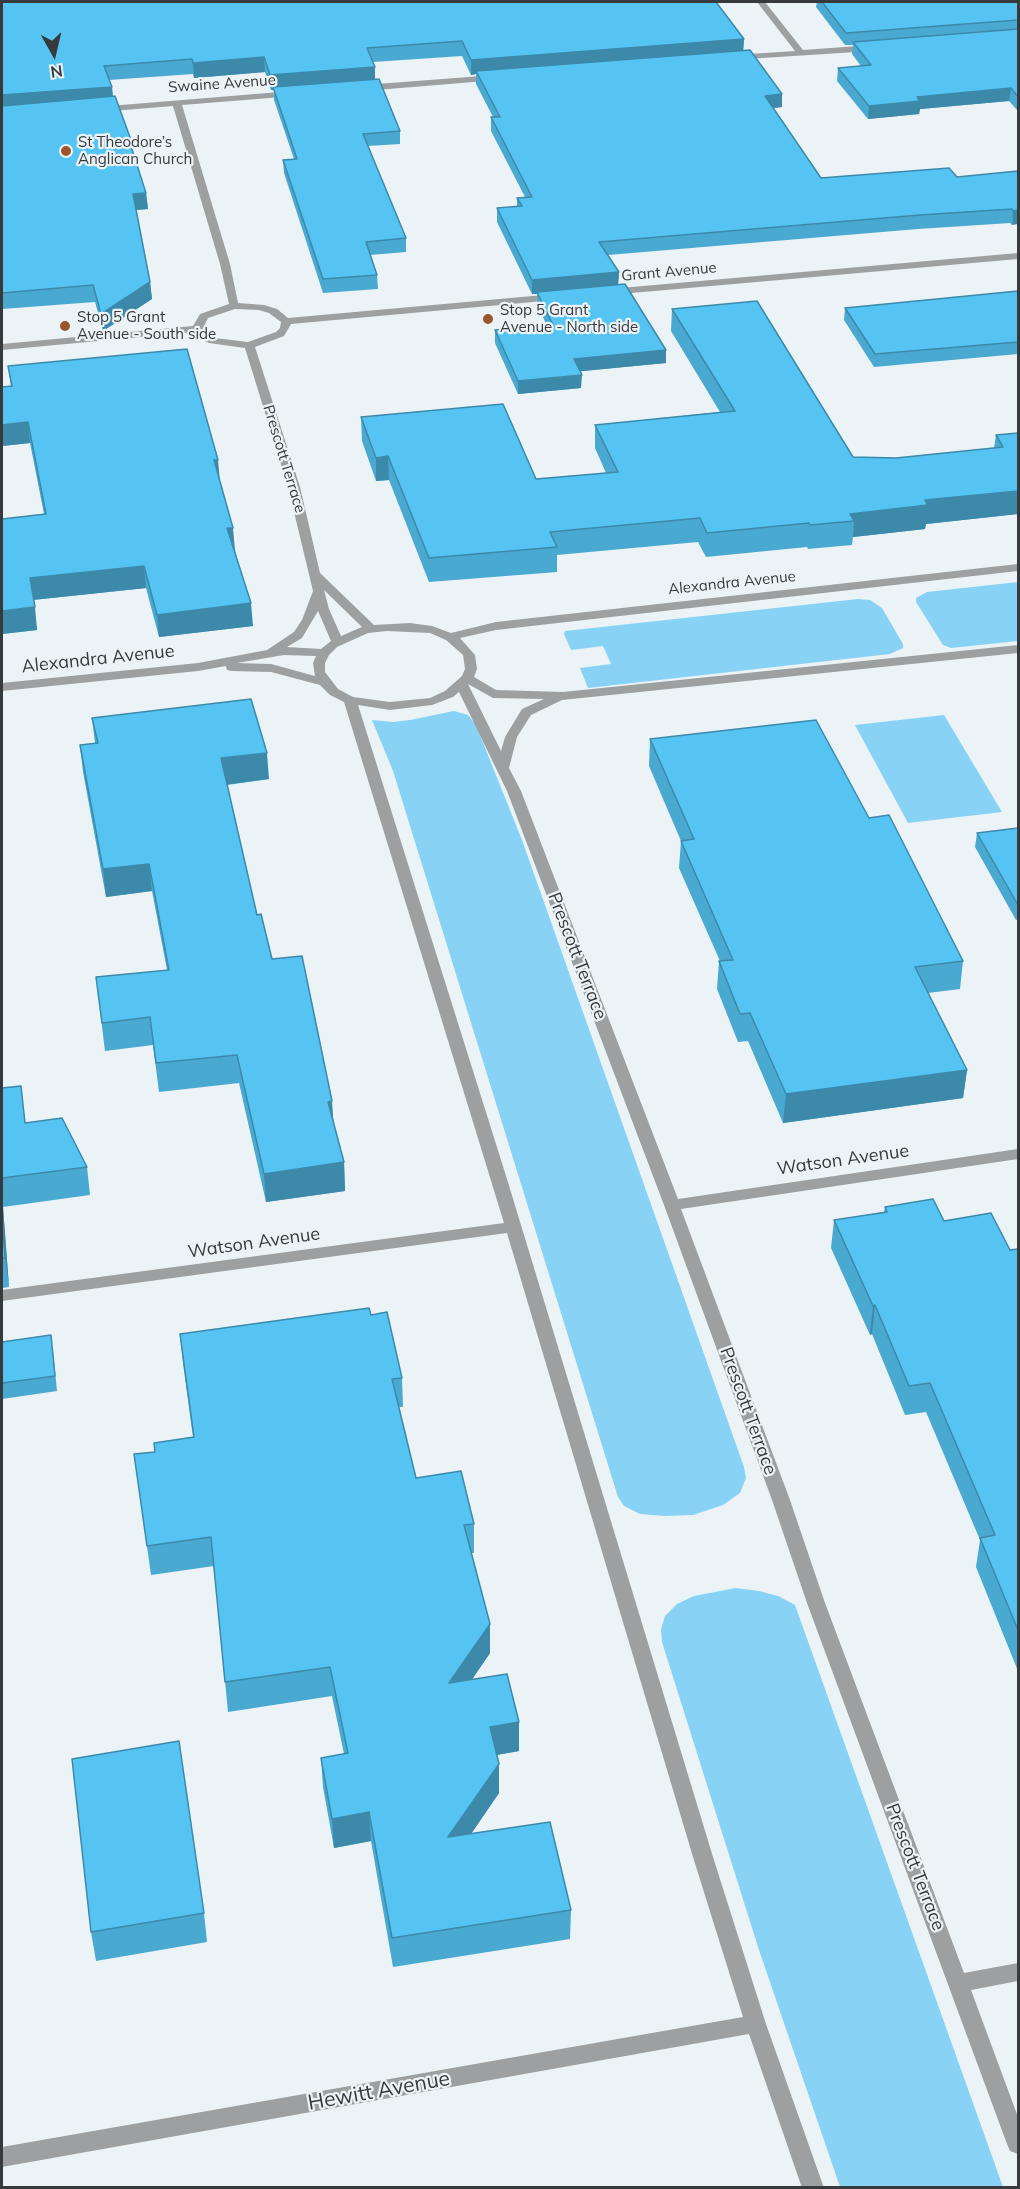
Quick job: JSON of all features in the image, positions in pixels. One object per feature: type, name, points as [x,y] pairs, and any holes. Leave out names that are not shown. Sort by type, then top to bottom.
[{"type":"street","points":[[761,2],[801,53]]},
{"type":"street","points":[[723,59],[882,47]]},
{"type":"street","points":[[355,89],[507,77]]},
{"type":"street","name":"Swaine Avenue","points":[[88,109],[297,94]]},
{"type":"street","points":[[177,103],[225,264],[234,306]]},
{"type":"street","name":"Grant Avenue","points":[[592,294],[1018,256]]},
{"type":"street","points":[[286,321],[285,328],[280,334],[249,345],[213,341],[203,336],[198,329],[199,322],[204,316],[234,306],[273,310],[286,321],[568,296]]},
{"type":"street","points":[[2,347],[198,329]]},
{"type":"street","name":"Prescott Terrace","points":[[249,345],[294,487],[323,609],[337,641]]},
{"type":"street","name":"Alexandra Avenue","points":[[450,637],[496,626],[1018,567]]},
{"type":"street","points":[[316,575],[370,629]]},
{"type":"street","points":[[269,654],[298,635],[308,620],[319,591]]},
{"type":"street","points":[[410,627],[432,630],[450,637],[469,655],[471,669],[464,681],[432,701],[412,705],[369,705],[350,700],[334,692],[324,682],[319,672],[319,663],[324,653],[337,641],[370,629],[410,627]]},
{"type":"street","points":[[464,681],[493,694],[563,696],[1018,649]]},
{"type":"street","name":"Alexandra Avenue","points":[[2,687],[198,667],[284,651],[324,653]]},
{"type":"street","name":"Alexandra Avenue","points":[[198,667],[271,669],[324,682]]},
{"type":"street","name":"Prescott Terrace","points":[[464,681],[503,767],[672,1205],[778,1491],[816,1603],[1018,2144]]},
{"type":"street","points":[[503,767],[511,737],[526,712],[563,696]]},
{"type":"street","points":[[350,700],[756,2024],[813,2187]]},
{"type":"street","name":"Watson Avenue","points":[[672,1205],[1018,1154]]},
{"type":"street","name":"Watson Avenue","points":[[2,1296],[512,1227]]},
{"type":"street","points":[[959,1983],[1018,1972]]},
{"type":"street","name":"Hewitt Avenue","points":[[2,2157],[756,2024]]},
{"type":"shaded area","points":[[1018,582],[1018,641],[951,648],[943,645],[916,602],[916,598],[927,592]]},
{"type":"shaded area","points":[[858,599],[870,600],[882,608],[903,644],[903,648],[890,654],[588,688],[580,668],[611,664],[603,646],[571,650],[564,634],[565,631]]},
{"type":"shaded area","points":[[454,711],[468,715],[476,725],[522,840],[744,1467],[746,1478],[740,1493],[723,1505],[693,1515],[640,1514],[624,1506],[618,1497],[393,771],[372,720],[393,722]]},
{"type":"shaded area","points":[[944,715],[1002,812],[908,823],[855,725]]},
{"type":"shaded area","points":[[736,1588],[778,1596],[795,1605],[1003,2187],[840,2187],[759,1950],[662,1642],[661,1629],[665,1616],[677,1604],[694,1596]]},
{"type":"building","points":[[2,2],[716,2],[744,39],[471,60],[462,41],[367,48],[375,67],[270,75],[264,57],[193,63],[192,59],[104,66],[112,87],[2,95]]},
{"type":"building","points":[[822,2],[1018,2],[1018,20],[846,33]]},
{"type":"building","points":[[1018,29],[1018,97],[1011,88],[917,97],[920,101],[869,106],[838,68],[871,65],[853,42]]},
{"type":"building","points":[[750,50],[782,94],[765,96],[821,178],[949,168],[957,177],[1018,171],[1018,210],[920,215],[599,242],[619,272],[532,280],[497,208],[522,206],[517,198],[532,197],[491,117],[500,117],[476,71]]},
{"type":"building","points":[[379,79],[400,131],[363,134],[406,238],[366,242],[377,275],[323,279],[283,160],[297,159],[273,87]]},
{"type":"building","points":[[115,96],[131,140],[129,140],[146,193],[133,194],[150,282],[101,314],[93,285],[2,293],[2,106]]},
{"type":"building","points":[[625,284],[666,350],[574,359],[582,375],[518,381],[495,330],[553,325],[537,292]]},
{"type":"building","points":[[1018,291],[1018,342],[875,354],[845,308]]},
{"type":"building","points":[[757,301],[853,457],[896,458],[1003,447],[996,435],[1018,433],[1018,491],[925,500],[928,505],[850,514],[854,521],[810,525],[809,523],[707,533],[700,518],[550,532],[557,547],[429,558],[388,456],[376,458],[361,417],[503,404],[536,479],[618,472],[595,425],[735,411],[672,309]]},
{"type":"building","points":[[187,349],[218,460],[214,460],[233,528],[227,528],[251,603],[157,615],[144,566],[30,578],[35,607],[2,611],[2,519],[46,514],[28,422],[2,425],[2,387],[12,386],[8,366]]},
{"type":"building","points":[[251,699],[267,753],[221,758],[257,915],[261,914],[272,959],[302,956],[332,1101],[328,1102],[344,1162],[264,1174],[237,1055],[156,1063],[150,1017],[102,1023],[96,977],[169,970],[149,864],[103,869],[80,745],[98,743],[92,718]]},
{"type":"building","points":[[816,720],[869,818],[889,815],[963,961],[915,967],[967,1070],[786,1094],[750,1013],[740,1014],[719,961],[733,960],[681,841],[694,839],[650,739]]},
{"type":"building","points":[[1018,828],[1018,905],[977,833]]},
{"type":"building","points":[[21,1086],[25,1123],[62,1118],[87,1167],[2,1178],[2,1088]]},
{"type":"building","points":[[933,1199],[944,1221],[991,1213],[1010,1250],[1018,1249],[1018,1630],[980,1538],[995,1535],[930,1383],[909,1386],[875,1305],[873,1306],[834,1220],[887,1212],[885,1207]]},
{"type":"building","points":[[2,1215],[5,1258],[2,1258]]},
{"type":"building","points":[[369,1308],[371,1315],[387,1312],[402,1378],[392,1379],[416,1478],[461,1471],[474,1524],[464,1525],[490,1624],[449,1683],[507,1674],[519,1722],[490,1727],[499,1764],[448,1837],[550,1822],[571,1910],[392,1938],[369,1812],[332,1819],[321,1758],[348,1753],[330,1667],[225,1682],[211,1537],[147,1546],[134,1454],[155,1452],[154,1443],[194,1437],[180,1334]]},
{"type":"building","points":[[51,1335],[55,1376],[2,1383],[2,1342]]},
{"type":"building","points":[[179,1741],[204,1913],[91,1932],[72,1759]]},
{"type":"place","name":"St Theodore’s Anglican Church","points":[[66,151]]},
{"type":"place","name":"Stop 5 Grant Avenue - North side","points":[[488,319]]},
{"type":"place","name":"Stop 5 Grant Avenue - South side","points":[[65,326]]}]
